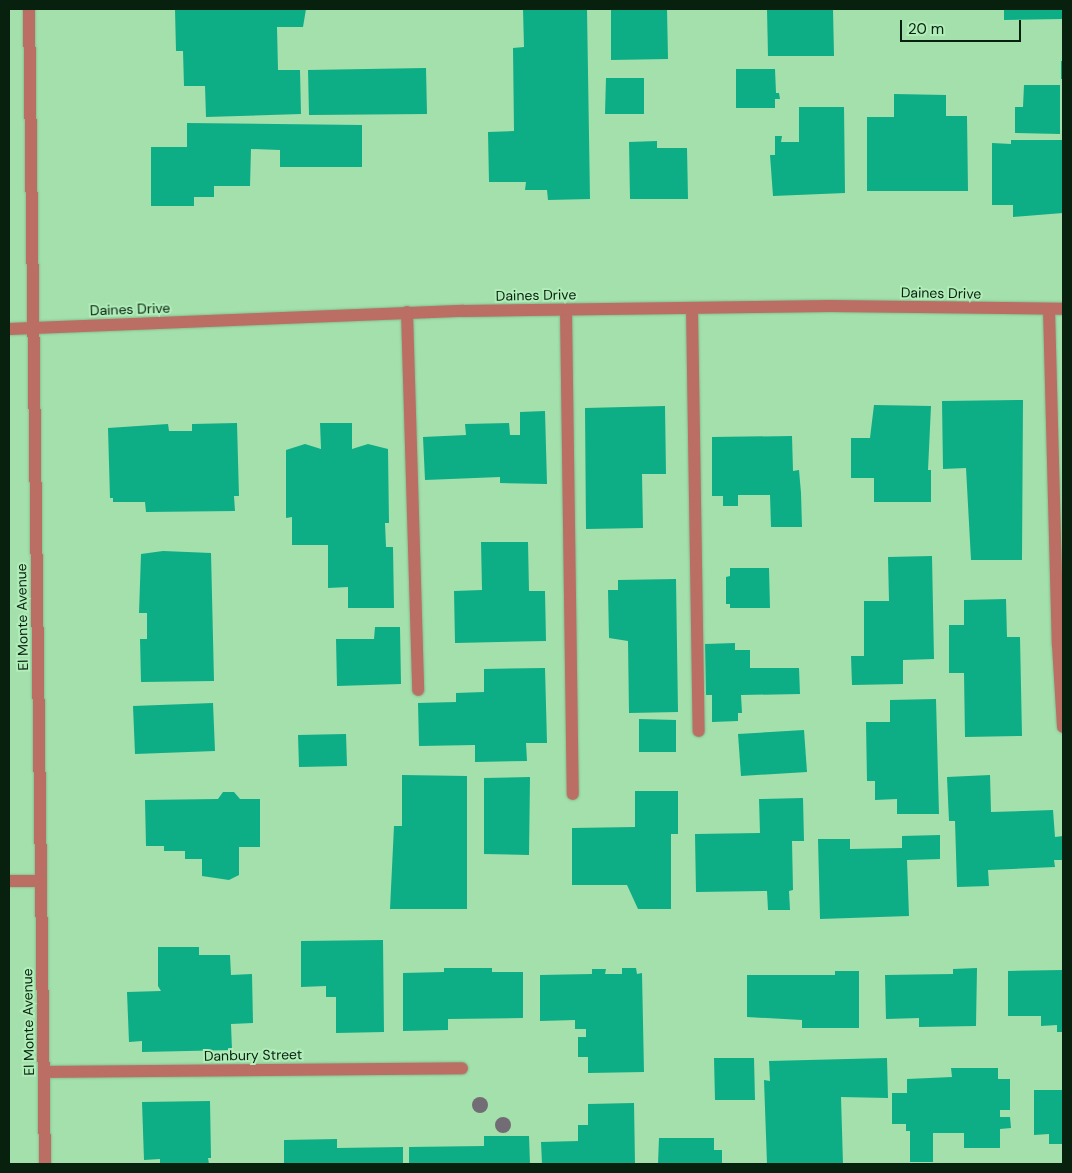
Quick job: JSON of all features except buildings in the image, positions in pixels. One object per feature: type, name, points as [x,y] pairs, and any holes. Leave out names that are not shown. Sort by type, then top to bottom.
[{"type":"street","name":"El Monte Avenue","points":[[29,9],[45,1164]]},
{"type":"street","name":"Daines Drive","points":[[9,329],[407,312],[830,306],[1063,309]]},
{"type":"street","points":[[692,308],[699,731]]},
{"type":"street","points":[[566,310],[573,794]]},
{"type":"street","points":[[1050,310],[1058,645],[1063,727]]},
{"type":"street","points":[[407,312],[418,690]]},
{"type":"street","points":[[9,881],[41,881]]},
{"type":"street","name":"Danbury Street","points":[[44,1072],[462,1068]]}]
